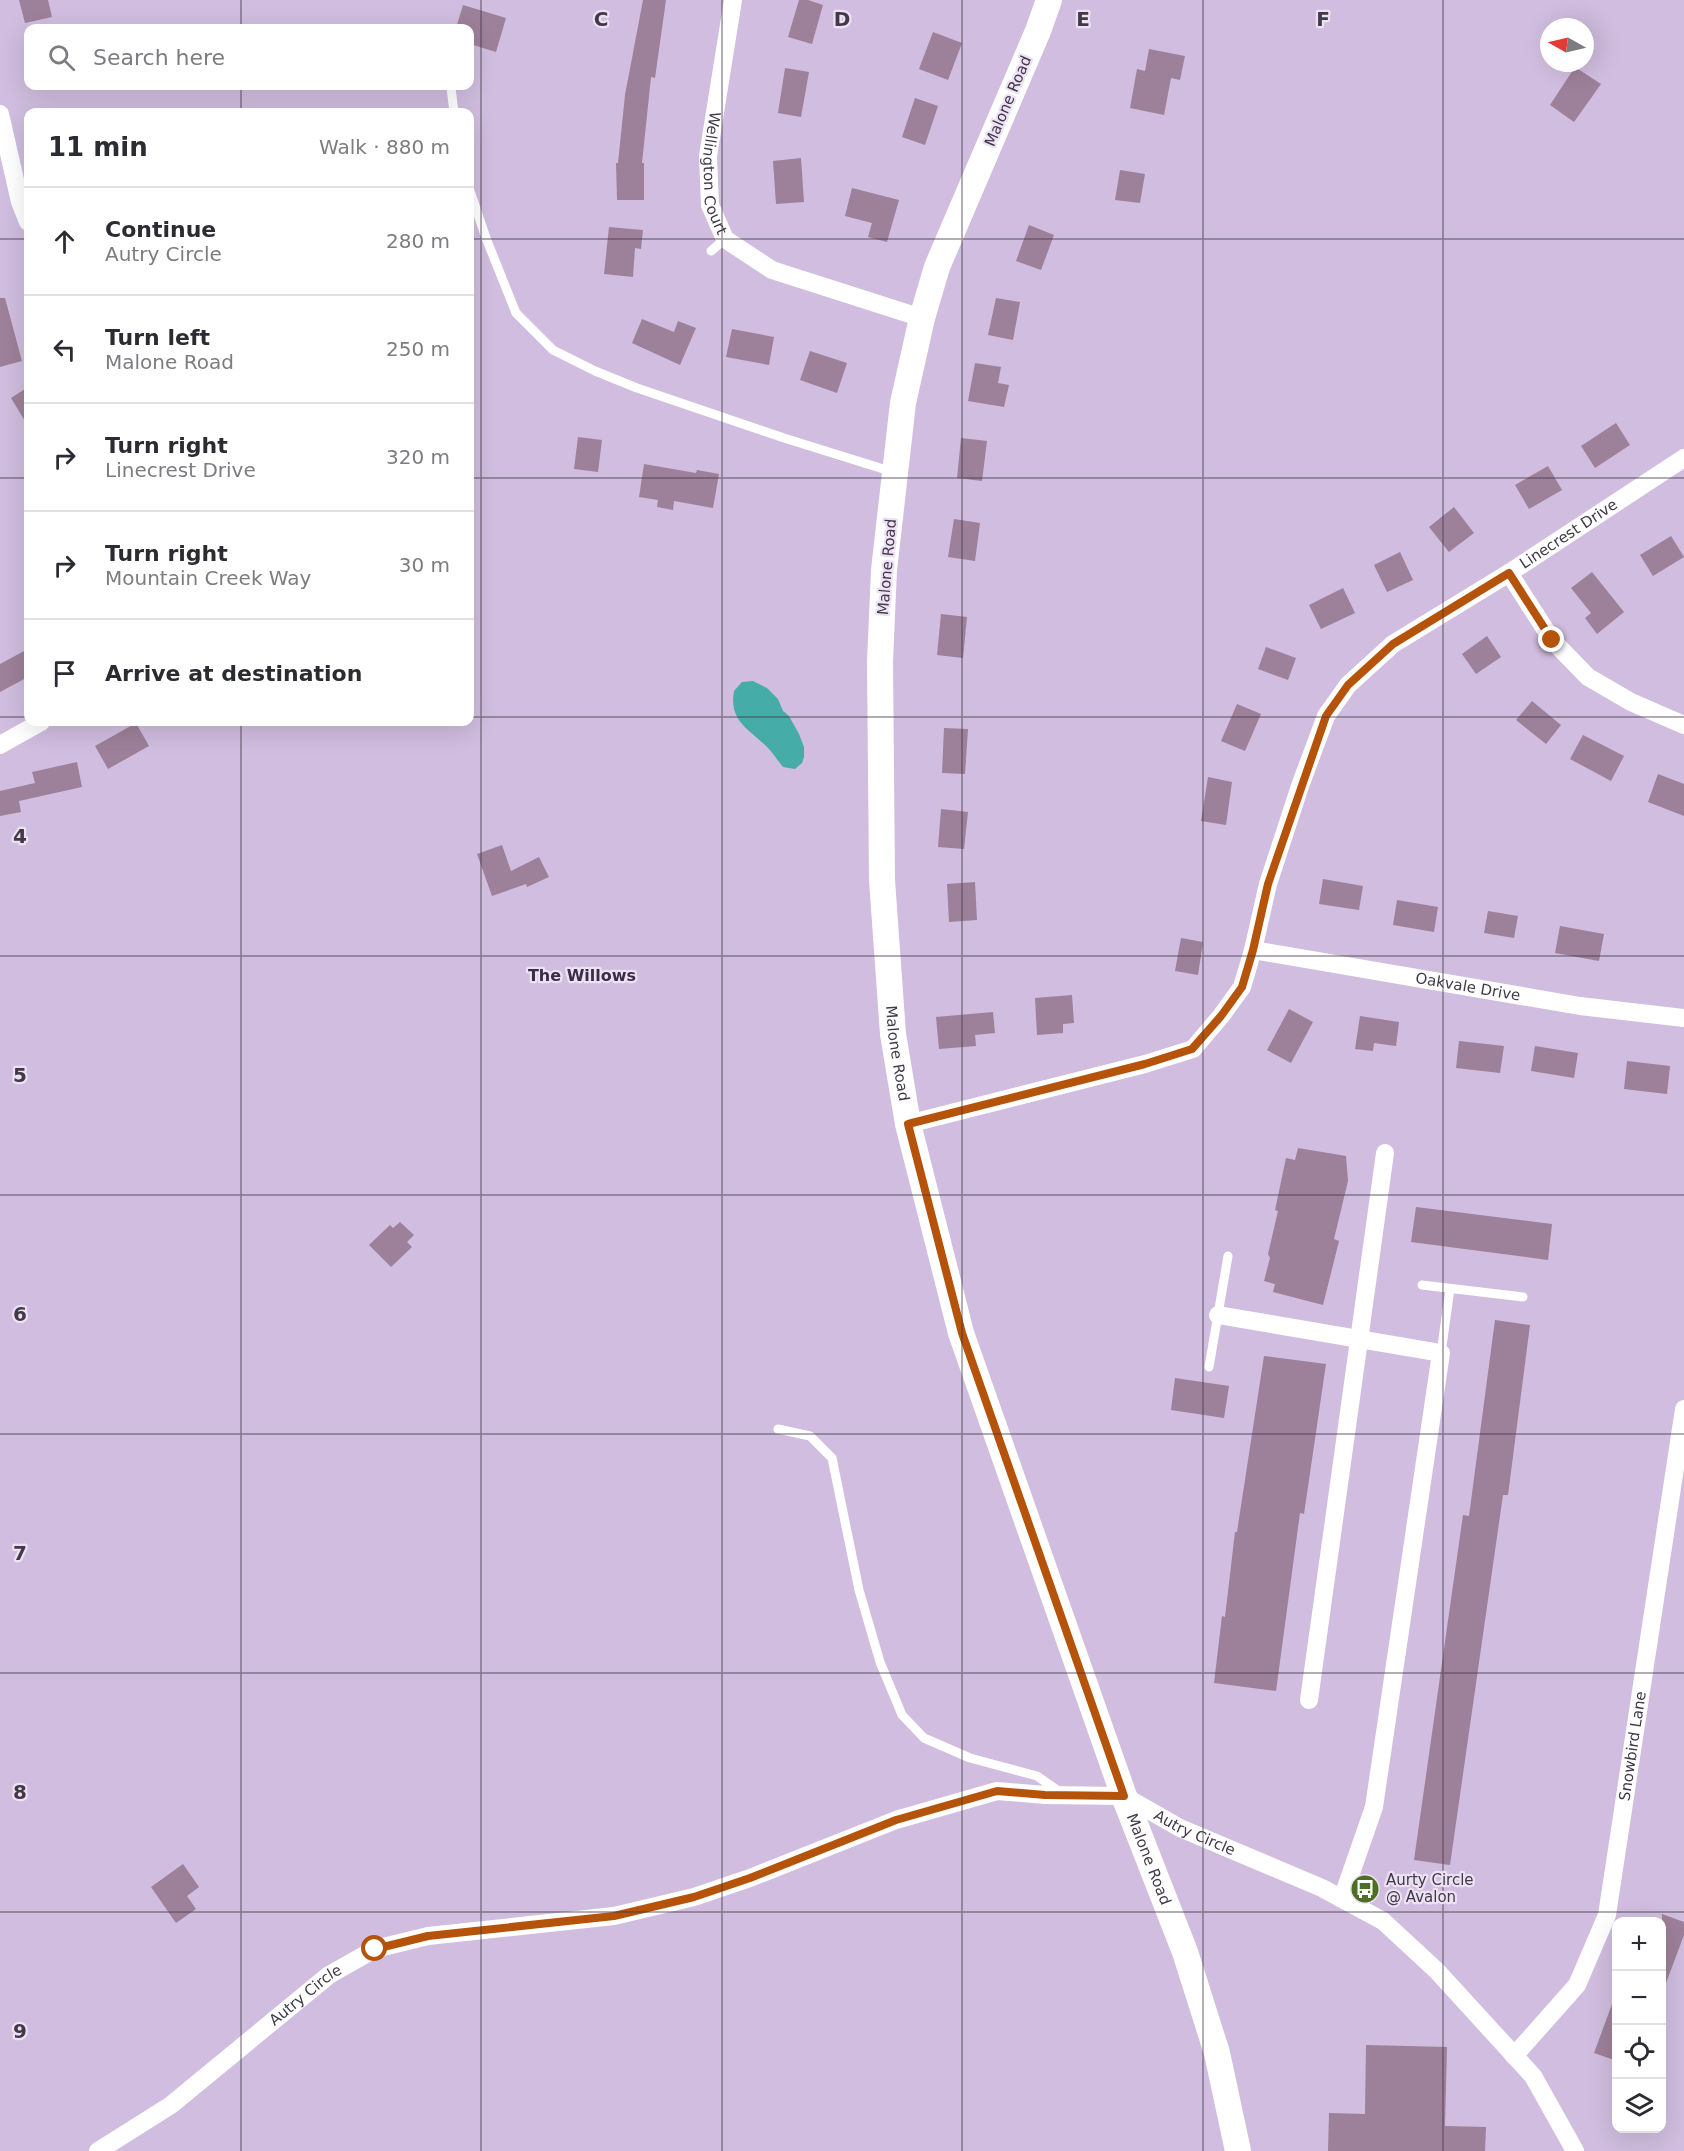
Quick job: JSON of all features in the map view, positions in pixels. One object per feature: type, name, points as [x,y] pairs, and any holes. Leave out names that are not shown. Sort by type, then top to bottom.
[{"type":"street","name":"Wellington Court","points":[[732,0],[708,156],[710,205],[718,245],[772,270],[922,318]]},
{"type":"street","name":"Malone Road","points":[[1049,0],[1034,41],[937,267],[922,318],[903,403],[884,570],[880,661],[882,880],[893,1034],[908,1124],[962,1333],[1124,1796],[1185,1952],[1217,2053],[1238,2151]]},
{"type":"street","points":[[0,114],[24,211]]},
{"type":"street","name":"Linecrest Drive","points":[[908,1124],[1110,1074],[1192,1049],[1221,1016],[1242,987],[1268,884],[1326,716],[1348,685],[1393,644],[1509,573],[1684,458]]},
{"type":"street","points":[[1509,573],[1552,640],[1588,677],[1631,702],[1684,725]]},
{"type":"street","points":[[0,745],[34,726]]},
{"type":"street","name":"Oakvale Drive","points":[[1253,950],[1580,1006],[1684,1018]]},
{"type":"street","points":[[1309,1701],[1384,1153]]},
{"type":"street","points":[[1218,1315],[1441,1353],[1374,1807],[1342,1899]]},
{"type":"street","name":"Snowbird Lane","points":[[1514,2056],[1577,1985],[1607,1915],[1684,1409]]},
{"type":"street","name":"Autry Circle","points":[[98,2151],[171,2104],[329,1975],[375,1949],[428,1936],[614,1916],[705,1894],[896,1820],[997,1791],[1124,1796],[1179,1828],[1322,1888],[1383,1921],[1437,1971],[1533,2076],[1575,2151]]},
{"type":"lane","points":[[451,90],[454,108]]},
{"type":"lane","points":[[474,203],[516,314],[553,350],[595,371],[637,388],[784,438],[895,472]]},
{"type":"lane","points":[[1209,1367],[1228,1256]]},
{"type":"lane","points":[[1422,1285],[1523,1298]]},
{"type":"lane","points":[[1441,1353],[1450,1289]]},
{"type":"lane","points":[[778,1429],[810,1436],[832,1458],[859,1590],[880,1662],[902,1715],[924,1738],[970,1758],[1037,1776],[1064,1795]]},
{"type":"shaded area","points":[[753,681],[767,688],[778,699],[783,711],[789,716],[799,734],[804,747],[804,757],[802,763],[795,769],[783,767],[737,716],[733,701],[734,691],[742,682]]},
{"type":"building","points":[[19,0],[48,0],[52,17],[25,23]]},
{"type":"building","points":[[643,0],[666,0],[655,78],[651,77],[642,163],[644,163],[644,200],[617,200],[616,163],[618,163],[625,95]]},
{"type":"building","points":[[799,0],[808,0],[823,5],[812,44],[788,37]]},
{"type":"building","points":[[463,5],[506,18],[496,52],[474,45],[474,24],[457,24]]},
{"type":"building","points":[[933,32],[962,43],[948,80],[919,69]]},
{"type":"building","points":[[1149,49],[1185,56],[1180,80],[1171,78],[1164,115],[1130,108],[1137,69],[1145,71]]},
{"type":"building","points":[[785,68],[809,72],[801,117],[778,113]]},
{"type":"building","points":[[1572,72],[1583,72],[1601,84],[1574,122],[1550,105]]},
{"type":"building","points":[[915,98],[938,106],[925,145],[902,137]]},
{"type":"building","points":[[801,158],[804,202],[776,204],[773,161]]},
{"type":"building","points":[[1120,170],[1145,174],[1140,203],[1115,200]]},
{"type":"building","points":[[852,188],[899,200],[887,242],[868,237],[872,223],[845,216]]},
{"type":"building","points":[[1029,225],[1054,235],[1041,270],[1016,261]]},
{"type":"building","points":[[609,227],[643,230],[641,249],[635,248],[633,277],[604,274]]},
{"type":"building","points":[[0,298],[5,298],[22,361],[0,367]]},
{"type":"building","points":[[996,298],[1020,302],[1013,340],[988,335]]},
{"type":"building","points":[[642,319],[674,332],[678,321],[696,328],[680,365],[632,343]]},
{"type":"building","points":[[732,329],[774,337],[769,365],[726,357]]},
{"type":"building","points":[[810,351],[847,363],[837,393],[800,380]]},
{"type":"building","points":[[975,363],[1001,367],[998,383],[1009,385],[1004,407],[968,401]]},
{"type":"building","points":[[24,390],[24,419],[11,398]]},
{"type":"building","points":[[1616,423],[1630,445],[1595,468],[1581,446]]},
{"type":"building","points":[[578,437],[602,440],[598,472],[574,469]]},
{"type":"building","points":[[961,438],[987,441],[982,481],[957,478]]},
{"type":"building","points":[[644,464],[696,473],[697,470],[719,474],[713,508],[674,501],[673,510],[657,507],[658,500],[639,497]]},
{"type":"building","points":[[1548,466],[1562,490],[1529,509],[1515,485]]},
{"type":"building","points":[[1454,507],[1474,533],[1449,552],[1429,527]]},
{"type":"building","points":[[954,519],[980,523],[975,561],[948,557]]},
{"type":"building","points":[[1671,536],[1684,557],[1653,576],[1640,555]]},
{"type":"building","points":[[1400,552],[1413,580],[1387,592],[1374,565]]},
{"type":"building","points":[[1592,572],[1624,612],[1597,634],[1585,618],[1591,613],[1571,588]]},
{"type":"building","points":[[1343,588],[1355,613],[1321,629],[1309,605]]},
{"type":"building","points":[[941,614],[967,617],[963,658],[937,655]]},
{"type":"building","points":[[1487,636],[1501,657],[1476,674],[1462,654]]},
{"type":"building","points":[[1266,647],[1296,658],[1288,680],[1258,669]]},
{"type":"building","points":[[24,651],[24,679],[0,692],[0,664]]},
{"type":"building","points":[[1532,701],[1561,725],[1546,744],[1516,720]]},
{"type":"building","points":[[1237,704],[1261,714],[1245,751],[1221,741]]},
{"type":"building","points":[[131,726],[138,726],[149,746],[108,769],[95,746]]},
{"type":"building","points":[[944,728],[968,729],[965,774],[942,773]]},
{"type":"building","points":[[1583,735],[1624,756],[1611,781],[1570,759]]},
{"type":"building","points":[[77,762],[82,787],[19,801],[21,812],[0,816],[0,791],[35,783],[32,772]]},
{"type":"building","points":[[1658,774],[1684,784],[1684,816],[1648,802]]},
{"type":"building","points":[[1208,777],[1232,782],[1226,825],[1201,821]]},
{"type":"building","points":[[941,809],[968,812],[964,849],[938,847]]},
{"type":"building","points":[[502,845],[511,871],[539,857],[549,877],[527,887],[526,884],[492,896],[477,854]]},
{"type":"building","points":[[1323,879],[1363,886],[1359,910],[1319,904]]},
{"type":"building","points":[[975,882],[977,920],[949,922],[947,884]]},
{"type":"building","points":[[1397,900],[1438,907],[1434,932],[1393,925]]},
{"type":"building","points":[[1488,911],[1518,916],[1514,938],[1484,933]]},
{"type":"building","points":[[1560,926],[1604,934],[1599,961],[1555,953]]},
{"type":"building","points":[[1181,938],[1203,942],[1198,975],[1175,971]]},
{"type":"building","points":[[1072,995],[1074,1023],[1063,1024],[1063,1033],[1037,1035],[1035,998]]},
{"type":"building","points":[[1289,1009],[1313,1022],[1291,1063],[1267,1050]]},
{"type":"building","points":[[993,1012],[995,1033],[975,1035],[976,1046],[939,1049],[936,1017]]},
{"type":"building","points":[[1360,1016],[1399,1022],[1396,1046],[1374,1043],[1373,1051],[1355,1049]]},
{"type":"building","points":[[1459,1041],[1504,1046],[1500,1073],[1456,1068]]},
{"type":"building","points":[[1535,1046],[1578,1053],[1574,1078],[1531,1071]]},
{"type":"building","points":[[1627,1061],[1670,1066],[1667,1094],[1624,1089]]},
{"type":"building","points":[[1298,1148],[1346,1156],[1348,1181],[1334,1239],[1339,1241],[1323,1305],[1273,1292],[1275,1284],[1264,1281],[1270,1258],[1268,1254],[1278,1211],[1275,1210],[1286,1158],[1295,1160]]},
{"type":"building","points":[[1416,1207],[1552,1224],[1548,1260],[1411,1242]]},
{"type":"building","points":[[400,1222],[414,1235],[407,1242],[412,1247],[391,1267],[369,1245],[390,1225],[393,1228]]},
{"type":"building","points":[[1495,1320],[1530,1325],[1508,1495],[1503,1495],[1450,1865],[1414,1860],[1463,1515],[1469,1516]]},
{"type":"building","points":[[1264,1356],[1326,1364],[1304,1514],[1300,1513],[1276,1691],[1214,1683],[1222,1616],[1225,1617],[1235,1532],[1237,1532]]},
{"type":"building","points":[[1175,1378],[1229,1386],[1224,1418],[1171,1410]]},
{"type":"building","points":[[183,1864],[199,1887],[187,1896],[196,1909],[176,1923],[151,1887]]},
{"type":"building","points":[[1662,1914],[1684,1922],[1684,1935],[1666,1983],[1666,1917],[1662,1917]]},
{"type":"building","points":[[1612,2004],[1612,2059],[1594,2053]]},
{"type":"building","points":[[1366,2045],[1447,2047],[1445,2126],[1486,2127],[1485,2151],[1328,2151],[1329,2113],[1365,2114]]},
{"type":"place","name":"Aurty Circle @ Avalon","points":[[1365,1889]]},
{"type":"district","name":"The Willows","points":[[582,975]]},
{"type":"route","points":[[375,1949],[428,1936],[614,1916],[694,1897],[750,1878],[896,1820],[997,1791],[1045,1795],[1124,1796],[962,1333],[908,1124],[1011,1097],[1076,1083],[1192,1049],[1221,1016],[1242,987],[1268,884],[1300,786],[1326,716],[1348,685],[1393,644],[1509,573],[1552,640]]}]
